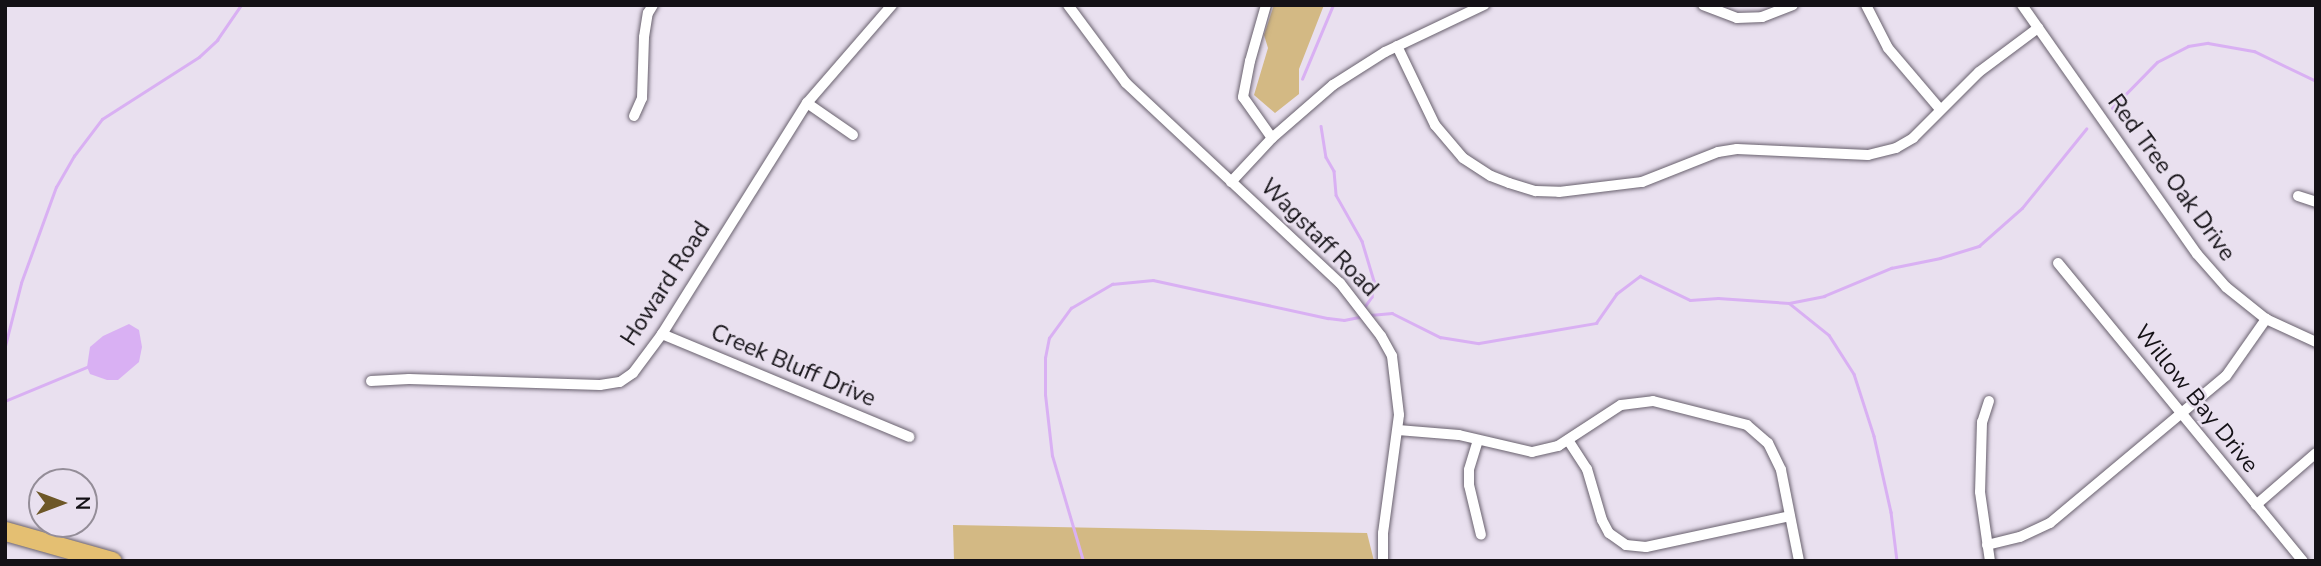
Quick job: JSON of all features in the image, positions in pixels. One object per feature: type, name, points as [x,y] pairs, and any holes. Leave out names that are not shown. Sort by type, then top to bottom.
[{"type":"highway","points":[[5,531],[112,561]]},
{"type":"street","points":[[634,116],[642,98],[644,37],[648,13],[653,5]]},
{"type":"street","name":"Howard Road","points":[[371,381],[409,379],[600,385],[621,382],[633,373],[662,334],[807,103],[892,5]]},
{"type":"street","name":"Wagstaff Road","points":[[1069,5],[1126,83],[1340,283],[1369,317],[1392,356],[1399,401],[1398,430],[1386,509],[1383,561]]},
{"type":"street","points":[[1266,5],[1243,97],[1272,138]]},
{"type":"street","points":[[1231,182],[1272,138],[1333,85],[1396,46],[1484,5]]},
{"type":"street","points":[[1703,5],[1737,18],[1762,17],[1793,5]]},
{"type":"street","points":[[1866,5],[1888,48],[1940,110]]},
{"type":"street","name":"Red Tree Oak Drive","points":[[2022,5],[2197,254],[2226,288],[2266,319],[2316,342]]},
{"type":"street","points":[[1396,46],[1435,125],[1463,158],[1492,176],[1536,191],[1559,192],[1642,182],[1718,152],[1737,149],[1868,155],[1881,152],[1913,138],[1979,72],[2038,29]]},
{"type":"street","points":[[807,103],[853,135]]},
{"type":"street","points":[[2298,196],[2316,202]]},
{"type":"street","name":"Willow Bay Drive","points":[[2058,262],[2303,561]]},
{"type":"street","points":[[1987,545],[2020,537],[2050,523],[2226,376],[2266,319]]},
{"type":"street","name":"Creek Bluff Drive","points":[[662,334],[908,437]]},
{"type":"street","points":[[1398,430],[1459,435],[1532,452],[1545,451],[1568,440],[1621,405],[1653,401],[1747,425],[1759,433],[1775,453],[1782,470],[1799,561]]},
{"type":"street","points":[[1989,401],[1982,422],[1980,492],[1990,561]]},
{"type":"street","points":[[1478,440],[1469,470],[1469,485],[1481,535]]},
{"type":"street","points":[[1568,440],[1587,469],[1602,520],[1609,533],[1626,545],[1646,547],[1790,516]]},
{"type":"street","points":[[2256,505],[2316,453]]},
{"type":"shaded area","points":[[1274,5],[1324,5],[1299,69],[1299,94],[1275,113],[1254,95],[1268,48],[1264,35]]},
{"type":"shaded area","points":[[129,324],[139,330],[142,347],[139,362],[118,380],[107,380],[90,374],[87,367],[90,347],[103,336]]},
{"type":"shaded area","points":[[953,525],[1367,533],[1374,561],[954,561]]},
{"type":"waterway","points":[[5,346],[21,283],[56,187],[74,156],[102,119],[199,57],[217,40],[241,5]]},
{"type":"waterway","points":[[1302,79],[1333,5]]},
{"type":"waterway","points":[[2112,108],[2157,62],[2188,46],[2208,43],[2254,51],[2316,81]]},
{"type":"waterway","points":[[1321,126],[1326,157],[1334,171],[1336,195],[1362,241],[1374,281],[1372,297],[1365,307]]},
{"type":"waterway","points":[[1370,315],[1392,313],[1440,337],[1479,343],[1596,323],[1616,294],[1640,276],[1690,300],[1718,298],[1789,303],[1824,296],[1891,268],[1940,258],[1979,246],[2022,208],[2086,129]]},
{"type":"waterway","points":[[1083,561],[1052,456],[1045,395],[1045,358],[1049,338],[1071,308],[1112,284],[1153,280],[1328,318],[1344,320],[1360,317]]},
{"type":"waterway","points":[[1789,303],[1829,335],[1854,374],[1874,436],[1891,512],[1897,561]]},
{"type":"waterway","points":[[5,401],[87,367]]}]
